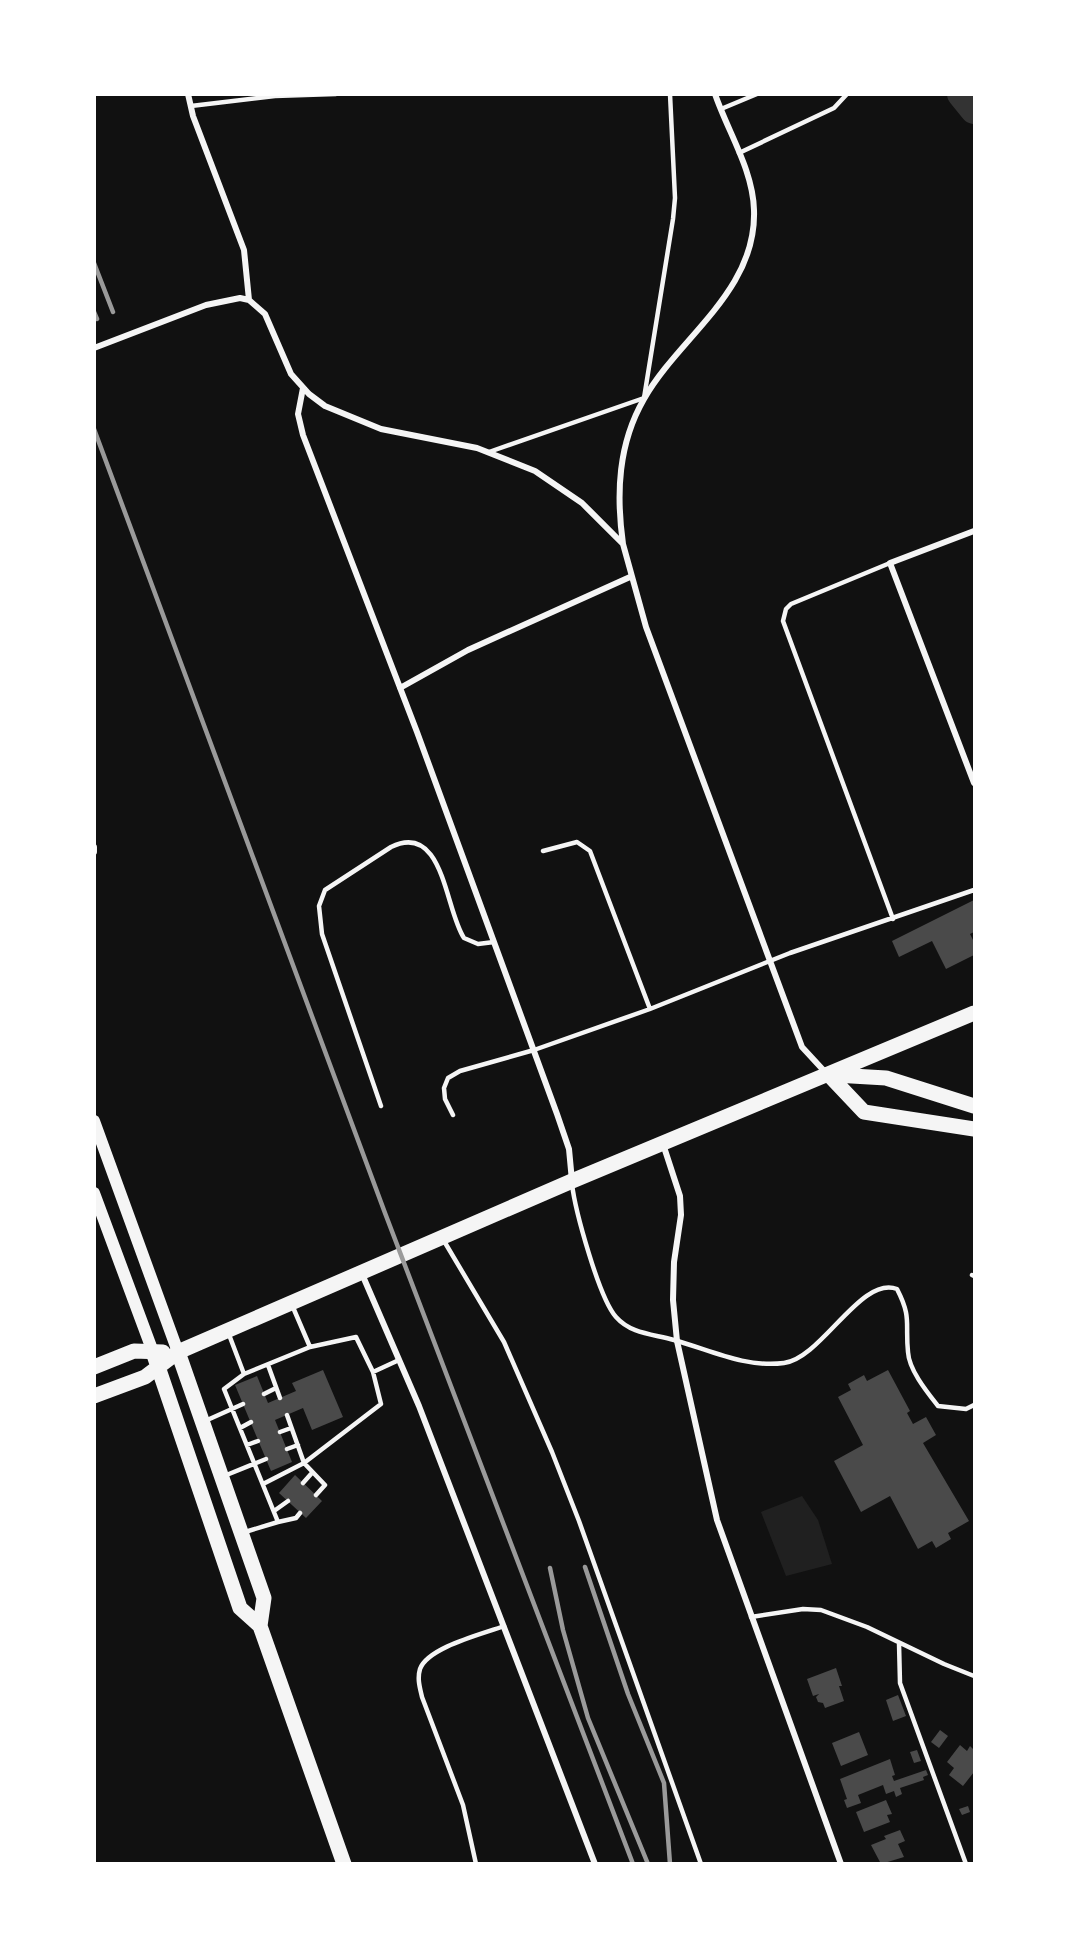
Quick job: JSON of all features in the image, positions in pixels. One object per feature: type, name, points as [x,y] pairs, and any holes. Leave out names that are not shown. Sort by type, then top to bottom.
[{"type":"main road","points":[[94,1367],[134,1351],[156,1359],[178,1352],[572,1181],[975,1013]]},
{"type":"main road","points":[[829,1075],[886,1078],[975,1106]]},
{"type":"main road","points":[[829,1075],[864,1112],[975,1129]]},
{"type":"main road","points":[[94,1121],[223,1476],[264,1598],[260,1626],[344,1863]]},
{"type":"main road","points":[[94,1193],[156,1359],[240,1608],[260,1626]]},
{"type":"main road","points":[[94,1396],[145,1377],[156,1359]]},
{"type":"street","points":[[188,94],[244,250],[249,300]]},
{"type":"street","points":[[715,94],[748,178],[754,209],[751,237],[743,263],[714,312],[658,377],[644,398],[626,442],[618,485],[618,509],[630,577],[646,627],[770,962],[802,1047],[829,1075]]},
{"type":"street","points":[[94,348],[212,303],[240,298],[249,300],[265,314],[284,360],[303,388],[325,406],[381,429],[489,452],[535,471],[582,503],[623,544]]},
{"type":"street","points":[[303,388],[298,414],[303,435],[400,688],[534,1050],[569,1149],[572,1181]]},
{"type":"street","points":[[975,531],[890,563],[975,783]]},
{"type":"street","points":[[400,688],[468,650],[630,577]]},
{"type":"street","points":[[94,847],[94,852]]},
{"type":"street","points":[[662,1144],[680,1196],[681,1215],[674,1262],[673,1300],[677,1341],[717,1520],[841,1863]]},
{"type":"street","points":[[362,1273],[399,1360],[595,1863]]},
{"type":"lane","points":[[191,106],[275,96],[336,94]]},
{"type":"lane","points":[[489,452],[644,398],[675,198],[670,94]]},
{"type":"lane","points":[[721,109],[758,94]]},
{"type":"lane","points":[[739,153],[834,108],[847,94]]},
{"type":"lane","points":[[890,563],[791,604],[786,609],[783,621],[893,919]]},
{"type":"lane","points":[[381,1106],[322,934],[320,906],[325,890],[391,847],[401,842],[415,843],[429,851],[437,866],[464,938],[478,944],[494,942]]},
{"type":"lane","points":[[543,851],[577,842],[590,850],[650,1009]]},
{"type":"lane","points":[[453,1115],[444,1093],[448,1078],[460,1071],[534,1050],[650,1009],[770,962],[975,890]]},
{"type":"lane","points":[[572,1181],[574,1206],[612,1312],[628,1328],[736,1360],[786,1363],[808,1352],[851,1309],[881,1288],[889,1286],[897,1289],[907,1309],[908,1354],[923,1385],[938,1406],[966,1409],[975,1405]]},
{"type":"lane","points":[[442,1238],[504,1342],[552,1452],[579,1521],[701,1863]]},
{"type":"lane","points":[[292,1304],[310,1347]]},
{"type":"lane","points":[[228,1331],[244,1374]]},
{"type":"lane","points":[[263,1484],[304,1463],[381,1404],[373,1372],[356,1337],[310,1347],[244,1374],[224,1389],[278,1522]]},
{"type":"lane","points":[[373,1372],[399,1360]]},
{"type":"lane","points":[[268,1365],[280,1398]]},
{"type":"lane","points":[[264,1394],[276,1388]]},
{"type":"lane","points":[[202,1422],[243,1404]]},
{"type":"lane","points":[[287,1415],[304,1463],[312,1474],[325,1485],[316,1495]]},
{"type":"lane","points":[[240,1428],[251,1422]]},
{"type":"lane","points":[[280,1432],[291,1428]]},
{"type":"lane","points":[[247,1445],[258,1441]]},
{"type":"lane","points":[[287,1449],[298,1445]]},
{"type":"lane","points":[[223,1476],[266,1459]]},
{"type":"lane","points":[[303,1484],[312,1474]]},
{"type":"lane","points":[[274,1511],[288,1501]]},
{"type":"lane","points":[[242,1533],[296,1518],[300,1513]]},
{"type":"lane","points":[[751,1617],[802,1608],[821,1610],[867,1627],[975,1676]]},
{"type":"lane","points":[[476,1863],[463,1805],[422,1697],[418,1680],[421,1667],[435,1654],[504,1626]]},
{"type":"lane","points":[[899,1643],[897,1664],[900,1683],[966,1863]]},
{"type":"shaded area","points":[[802,1496],[818,1520],[832,1564],[786,1576],[761,1512]]},
{"type":"building","points":[[974,900],[974,932],[970,934],[974,942],[974,955],[946,969],[932,941],[899,957],[892,941]]},
{"type":"building","points":[[323,1370],[343,1417],[312,1430],[303,1408],[275,1420],[292,1462],[271,1471],[235,1385],[257,1376],[268,1403],[296,1391],[292,1383]]},
{"type":"building","points":[[888,1370],[910,1411],[907,1413],[913,1424],[926,1417],[936,1435],[923,1443],[969,1521],[948,1533],[951,1539],[936,1548],[932,1541],[918,1549],[890,1496],[861,1512],[834,1461],[863,1445],[838,1397],[851,1390],[848,1384],[864,1375],[867,1381]]},
{"type":"building","points":[[295,1475],[322,1501],[306,1518],[279,1493]]},
{"type":"building","points":[[836,1668],[844,1701],[825,1708],[823,1703],[818,1702],[816,1697],[819,1694],[813,1696],[807,1679]]},
{"type":"building","points":[[898,1695],[906,1716],[893,1721],[886,1700]]},
{"type":"building","points":[[940,1730],[948,1736],[939,1748],[931,1742]]},
{"type":"building","points":[[859,1732],[868,1755],[841,1766],[832,1743]]},
{"type":"building","points":[[960,1745],[967,1751],[970,1746],[974,1750],[974,1772],[963,1786],[949,1775],[954,1768],[947,1762]]},
{"type":"building","points":[[917,1750],[921,1761],[914,1763],[910,1752]]},
{"type":"building","points":[[890,1759],[895,1775],[892,1776],[894,1781],[926,1770],[928,1775],[923,1777],[924,1780],[900,1788],[902,1794],[896,1797],[894,1791],[886,1794],[883,1785],[858,1795],[861,1803],[847,1808],[844,1800],[847,1799],[840,1779]]},
{"type":"building","points":[[886,1800],[892,1814],[887,1815],[890,1822],[864,1832],[856,1812]]},
{"type":"building","points":[[968,1806],[970,1812],[962,1815],[959,1809]]},
{"type":"building","points":[[900,1830],[905,1841],[898,1844],[904,1857],[881,1864],[871,1845],[886,1839],[884,1836]]},
{"type":"waterway","points":[[961,94],[974,110]]},
{"type":"railway","points":[[94,263],[113,312]]},
{"type":"railway","points":[[94,312],[97,319]]},
{"type":"railway","points":[[94,429],[385,1213],[633,1864]]},
{"type":"railway","points":[[585,1567],[628,1694],[664,1783],[670,1864]]},
{"type":"railway","points":[[550,1568],[563,1630],[588,1718],[648,1864]]}]
